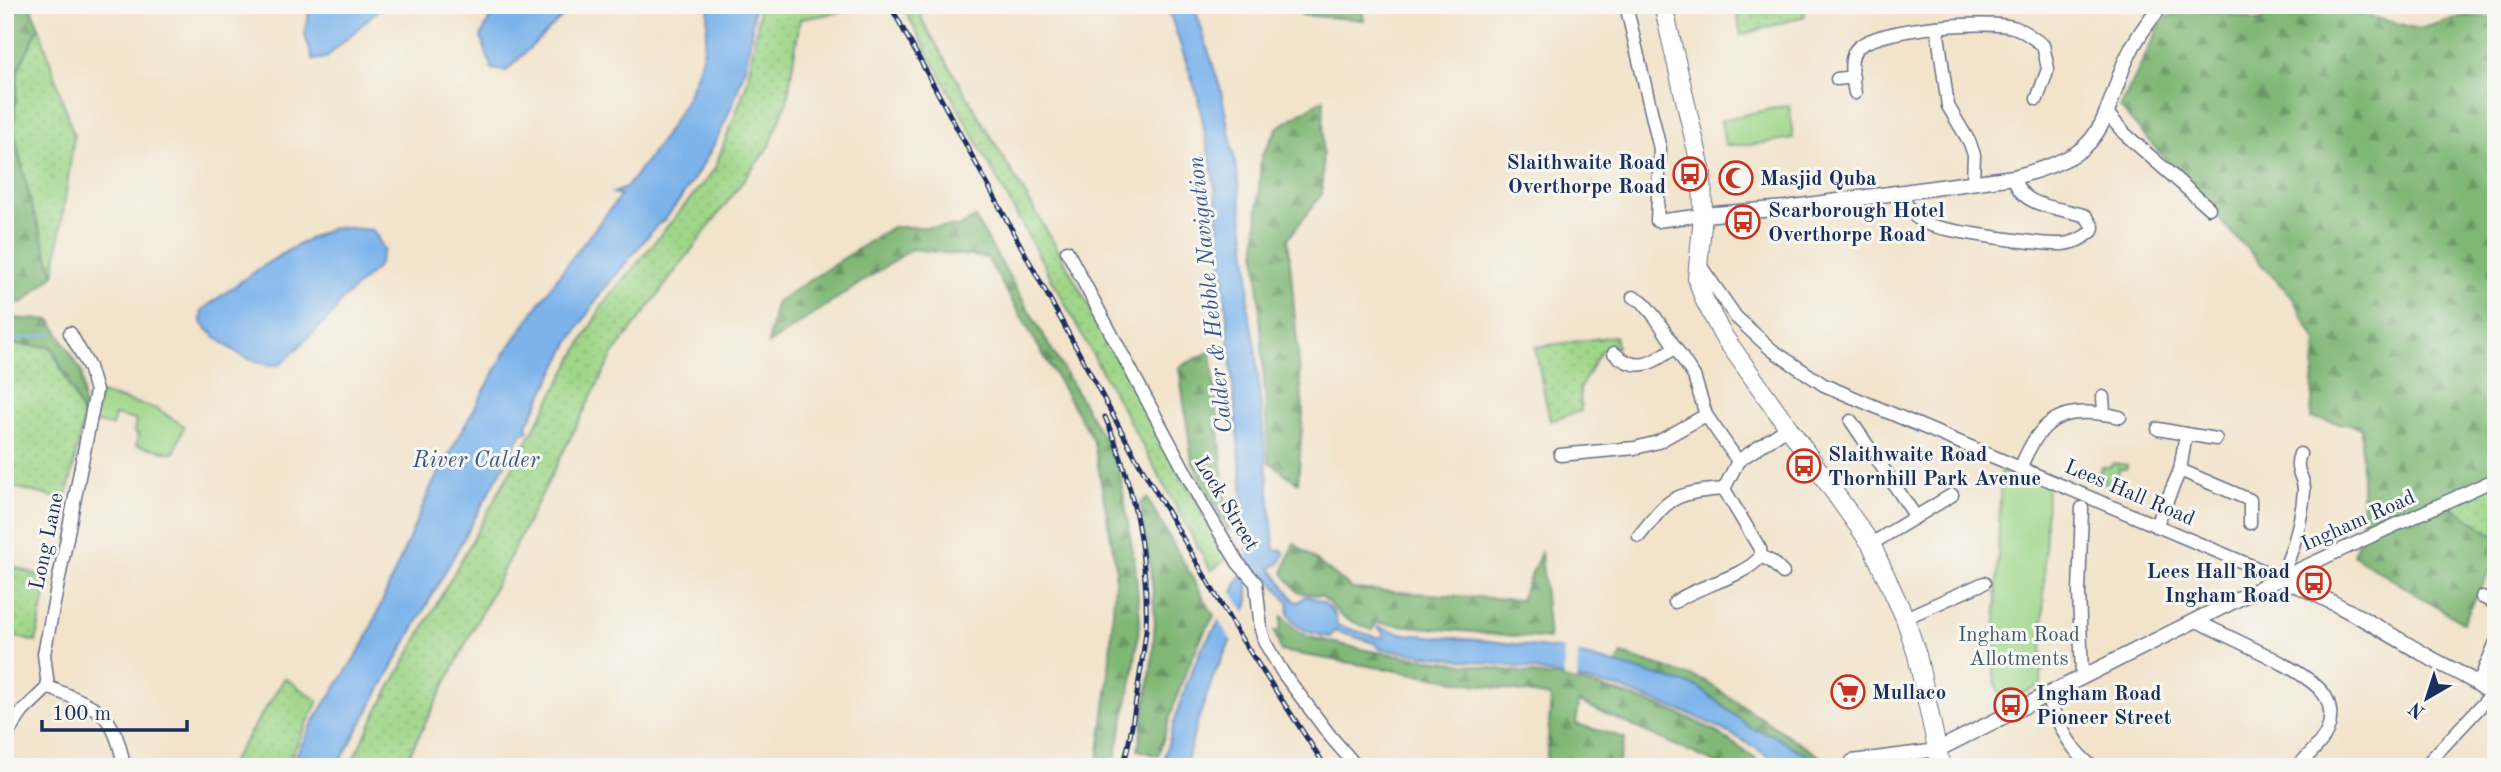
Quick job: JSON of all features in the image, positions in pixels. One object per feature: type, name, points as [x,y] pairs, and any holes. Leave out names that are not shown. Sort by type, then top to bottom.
[{"type":"main road","points":[[1663,5],[1702,173],[1703,215],[1697,278],[1723,334],[1871,544],[1905,618],[1917,654],[1939,759]]},
{"type":"street","points":[[1626,5],[1660,149],[1657,221],[1786,208],[2014,177],[2033,172],[2076,153],[2099,129],[2126,59],[2150,18],[2162,5]]},
{"type":"street","points":[[1855,93],[1851,62],[1853,53],[1868,40],[1937,27],[1974,25],[2016,28],[2043,45],[2048,69],[2038,99]]},
{"type":"street","points":[[1937,27],[1948,106],[1970,143],[1973,182]]},
{"type":"street","points":[[1837,79],[1853,77]]},
{"type":"street","points":[[2106,112],[2125,134],[2209,208]]},
{"type":"street","points":[[1902,192],[1908,209],[1930,226],[2062,244],[2074,242],[2092,231],[2093,227],[2086,216],[2036,203],[2024,196],[2015,186],[2014,177]]},
{"type":"street","name":"Lock Street","points":[[1067,251],[1202,503],[1238,563],[1256,583],[1265,643],[1283,673],[1357,767]]},
{"type":"street","name":"Lees Hall Road","points":[[1697,261],[1736,317],[1772,351],[1824,385],[2309,590],[2478,685],[2493,697]]},
{"type":"street","points":[[1633,297],[1642,301],[1656,318],[1694,376],[1706,415],[1738,461]]},
{"type":"street","name":"Long Lane","points":[[48,687],[44,654],[96,391],[89,367],[70,333]]},
{"type":"street","points":[[1614,353],[1621,359],[1643,365],[1650,364],[1675,348]]},
{"type":"street","points":[[2103,397],[2104,413]]},
{"type":"street","points":[[2020,469],[2032,440],[2049,423],[2069,414],[2104,413],[2120,417]]},
{"type":"street","points":[[1560,455],[1635,448],[1658,442],[1706,415]]},
{"type":"street","points":[[1851,421],[1916,517]]},
{"type":"street","points":[[1724,489],[1738,461],[1787,428]]},
{"type":"street","points":[[2158,429],[2216,439]]},
{"type":"street","points":[[2156,526],[2180,470],[2186,434]]},
{"type":"street","points":[[2280,578],[2290,561],[2304,490],[2297,469],[2300,454]]},
{"type":"street","points":[[2180,470],[2250,499],[2250,523]]},
{"type":"street","name":"Ingham Road","points":[[1939,759],[2046,696],[2195,620],[2496,479]]},
{"type":"street","points":[[1639,536],[1672,499],[1702,491],[1724,489]]},
{"type":"street","points":[[1675,602],[1685,595],[1714,585],[1758,561],[1761,556],[1760,549],[1724,489]]},
{"type":"street","points":[[1871,544],[1952,495]]},
{"type":"street","points":[[2082,508],[2079,591],[2082,678]]},
{"type":"street","points":[[1761,556],[1783,573]]},
{"type":"street","points":[[1905,618],[1984,583]]},
{"type":"street","points":[[2482,597],[2496,603]]},
{"type":"street","points":[[2195,620],[2301,675],[2317,686],[2326,697],[2330,719],[2326,734],[2297,767]]},
{"type":"street","points":[[2478,685],[2496,642]]},
{"type":"street","points":[[6,732],[48,687],[92,705],[108,719],[116,733],[124,767]]},
{"type":"street","points":[[2046,696],[2068,742],[2093,767]]},
{"type":"street","points":[[2424,767],[2493,697]]},
{"type":"street","points":[[2070,767],[2080,756]]},
{"type":"street","points":[[1852,761],[1939,759]]},
{"type":"green space","points":[[5,5],[30,5],[39,27],[18,70],[13,128],[31,204],[54,275],[24,302],[5,304]]},
{"type":"green space","points":[[759,5],[862,5],[864,8],[800,19],[787,101],[770,145],[612,356],[403,767],[349,767],[602,306],[714,170],[747,83]]},
{"type":"green space","points":[[902,5],[918,5],[923,22],[1061,255],[1227,558],[1211,571]]},
{"type":"green space","points":[[1299,5],[1361,5],[1364,20],[1302,15]]},
{"type":"green space","points":[[1735,5],[1803,5],[1805,16],[1741,35]]},
{"type":"green space","points":[[2265,5],[2325,5],[2419,29],[2464,16],[2496,18],[2496,478],[2446,503],[2496,537],[2496,559],[2463,623],[2353,555],[2363,529],[2361,427],[2311,418],[2316,341],[2292,297],[2120,108],[2163,19],[2192,7],[2261,21]]},
{"type":"green space","points":[[39,27],[74,136],[54,275],[31,204],[13,128],[18,70]]},
{"type":"green space","points":[[1324,99],[1322,194],[1288,239],[1303,411],[1298,483],[1269,462],[1256,247],[1261,157],[1278,127]]},
{"type":"green space","points":[[1789,105],[1793,138],[1750,145],[1725,145],[1721,120]]},
{"type":"green space","points":[[975,218],[1118,463],[1135,565],[1140,620],[1133,676],[1113,767],[1097,767],[1108,685],[1116,567],[1094,442],[987,258],[912,249],[768,344],[776,302],[892,227],[958,227]]},
{"type":"green space","points":[[5,318],[51,320],[82,373],[84,417],[52,347],[5,344]]},
{"type":"green space","points":[[1615,336],[1617,347],[1601,351],[1580,388],[1581,411],[1550,421],[1535,347]]},
{"type":"green space","points":[[5,344],[51,347],[84,417],[66,500],[5,485]]},
{"type":"green space","points":[[1211,351],[1229,532],[1192,461],[1179,367]]},
{"type":"green space","points":[[100,393],[157,409],[184,426],[174,453],[136,445],[136,420],[115,415],[112,426],[93,422]]},
{"type":"green space","points":[[2114,463],[2127,465],[2126,469],[2119,469],[2116,483],[2104,483],[2105,478],[2099,471],[2102,467],[2110,467]]},
{"type":"green space","name":"Ingham Road Allotments","points":[[2001,468],[2047,485],[2041,685],[2002,703],[1994,677]]},
{"type":"green space","points":[[2496,478],[2496,537],[2446,503]]},
{"type":"green space","points":[[1147,498],[1214,616],[1188,666],[1158,756],[1138,750],[1154,642],[1153,592],[1140,504]]},
{"type":"green space","points":[[1294,543],[1352,589],[1520,600],[1541,553],[1549,639],[1376,623],[1372,630],[1342,617],[1322,596],[1298,592],[1283,573]]},
{"type":"green space","points":[[5,564],[48,578],[36,642],[5,634]]},
{"type":"green space","points":[[1282,616],[1298,632],[1309,637],[1370,651],[1562,678],[1618,692],[1675,712],[1709,728],[1767,767],[1724,767],[1579,702],[1576,724],[1625,738],[1617,767],[1546,767],[1551,697],[1281,651],[1274,631],[1280,631]]},
{"type":"green space","points":[[1622,654],[1703,680],[1836,767],[1828,767],[1770,734],[1752,729],[1698,687],[1616,665]]},
{"type":"green space","points":[[285,678],[318,701],[286,767],[228,767]]},
{"type":"water","points":[[310,5],[383,5],[326,58],[313,60],[305,36]]},
{"type":"water","points":[[504,5],[575,5],[506,71],[492,69],[481,37],[490,17]]},
{"type":"water","name":"River Calder","points":[[709,5],[754,5],[748,53],[741,81],[714,145],[678,202],[600,294],[569,343],[527,425],[528,432],[522,433],[337,767],[290,767],[314,721],[365,642],[431,487],[505,353],[565,267],[621,195],[613,193],[626,188],[687,98],[700,64]]},
{"type":"water","points":[[1167,5],[1194,5],[1221,91],[1237,172],[1249,271],[1248,309],[1255,345],[1274,546],[1276,551],[1283,550],[1284,554],[1280,563],[1271,568],[1295,601],[1299,602],[1305,596],[1316,599],[1331,609],[1337,625],[1376,637],[1382,637],[1384,634],[1377,627],[1405,634],[1564,650],[1698,687],[1752,729],[1770,734],[1828,767],[1786,767],[1739,738],[1695,716],[1619,688],[1526,668],[1381,649],[1374,643],[1335,631],[1330,637],[1308,632],[1291,619],[1289,604],[1265,572],[1248,581],[1248,605],[1214,675],[1185,767],[1162,767],[1179,706],[1196,662],[1249,562],[1215,186],[1198,97]]},
{"type":"water","points":[[335,227],[373,230],[384,249],[377,268],[341,301],[334,313],[281,364],[271,365],[248,359],[217,338],[201,322],[202,310],[250,275],[300,244]]},
{"type":"pier","points":[[1230,589],[1247,616],[1232,642],[1218,617]]},
{"type":"pier","points":[[1564,647],[1578,651],[1577,681],[1564,678]]},
{"type":"waterway","points":[[5,341],[52,334]]},
{"type":"railway","points":[[890,5],[1135,456],[1239,635],[1326,767]]},
{"type":"railway","points":[[1105,417],[1131,494],[1145,577],[1146,630],[1123,767]]},
{"type":"place","name":"Slaithwaite Road Overthorpe Road","points":[[1690,174]]},
{"type":"place","name":"Masjid Quba","points":[[1736,178]]},
{"type":"place","name":"Scarborough Hotel Overthorpe Road","points":[[1743,222]]},
{"type":"place","name":"Slaithwaite Road Thornhill Park Avenue","points":[[1804,466]]},
{"type":"place","name":"Lees Hall Road Ingham Road","points":[[2314,583]]},
{"type":"place","name":"Mullaco","points":[[1848,692]]},
{"type":"place","name":"Ingham Road Pioneer Street","points":[[2011,705]]},
{"type":"water label","name":"Calder & Hebble Navigation","points":[[1209,295]]}]
